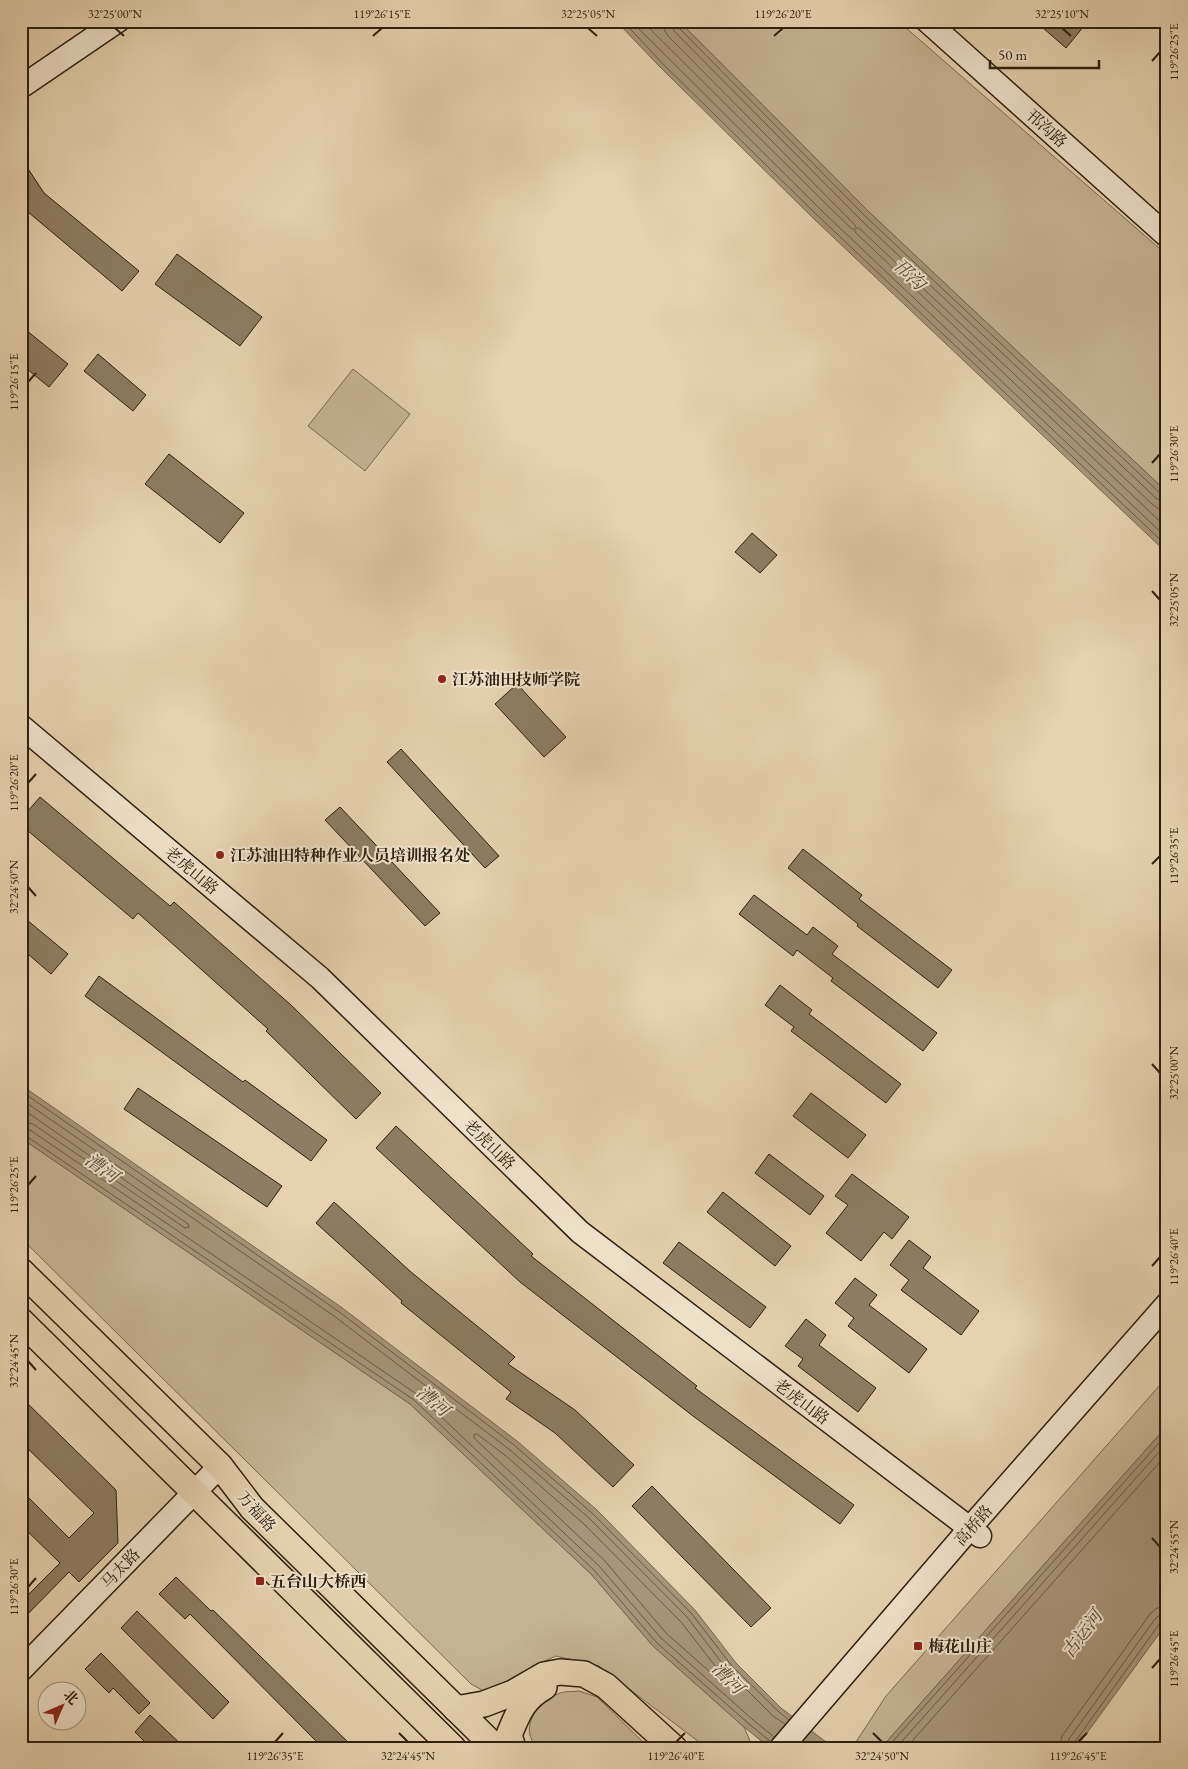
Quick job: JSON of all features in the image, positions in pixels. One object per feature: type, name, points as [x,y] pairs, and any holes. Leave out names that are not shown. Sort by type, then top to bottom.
[{"type":"main road","points":[[21,72],[95,21]]},
{"type":"main road","points":[[21,87],[118,21]]},
{"type":"main road","name":"邗沟路","points":[[927,21],[1167,236]]},
{"type":"main road","name":"邗沟路","points":[[945,21],[1167,220]]},
{"type":"main road","name":"老虎山路","points":[[21,726],[320,978],[580,1232],[975,1532]]},
{"type":"main road","name":"万福路","points":[[21,1271],[220,1466],[252,1508],[496,1748]]},
{"type":"main road","name":"高桥路","points":[[781,1748],[818,1715],[1167,1304]]},
{"type":"main road","name":"万福路","points":[[21,1321],[453,1748]]},
{"type":"main road","name":"高桥路","points":[[975,1532],[1167,1322]]},
{"type":"main road","name":"马太路","points":[[21,1670],[220,1466]]},
{"type":"main road","points":[[456,1709],[484,1704],[513,1693],[544,1675],[560,1672],[584,1674],[606,1686],[674,1748]]},
{"type":"main road","points":[[513,1748],[509,1735],[520,1708],[533,1693],[548,1684],[563,1680],[582,1684],[601,1693],[663,1748]]},
{"type":"main road","name":"高桥路","points":[[799,1748],[818,1715]]},
{"type":"shaded area","points":[[679,21],[898,21],[1167,255],[1167,492],[869,212]]},
{"type":"shaded area","points":[[353,369],[410,414],[365,471],[308,426]]},
{"type":"shaded area","points":[[21,1138],[410,1404],[591,1574],[653,1646],[744,1727],[753,1748],[707,1748],[599,1666],[556,1656],[533,1666],[504,1689],[484,1691],[471,1684],[21,1238]]},
{"type":"shaded area","points":[[1167,1377],[1167,1426],[881,1748],[852,1748],[886,1696]]},
{"type":"shaded area","points":[[579,1691],[597,1697],[649,1748],[538,1748],[529,1732],[533,1716],[538,1709],[560,1693]]},
{"type":"water","name":"邗沟","points":[[616,21],[679,21],[869,212],[1167,492],[1167,553],[814,219]]},
{"type":"water","name":"漕河","points":[[21,1085],[341,1307],[517,1441],[597,1510],[695,1610],[736,1663],[781,1708],[834,1748],[770,1748],[653,1646],[591,1574],[410,1404],[21,1138]]},
{"type":"water","name":"古运河","points":[[1167,1426],[1167,1623],[1076,1748],[881,1748]]},
{"type":"building","points":[[1035,21],[1078,21],[1084,26],[1066,48]]},
{"type":"building","points":[[21,158],[44,193],[139,271],[122,291],[28,212],[21,203]]},
{"type":"building","points":[[177,254],[262,317],[240,346],[155,284]]},
{"type":"building","points":[[21,326],[68,364],[49,387],[21,364]]},
{"type":"building","points":[[98,354],[146,395],[133,411],[84,371]]},
{"type":"building","points":[[169,454],[244,513],[220,543],[145,484]]},
{"type":"building","points":[[752,533],[777,555],[760,573],[735,552]]},
{"type":"building","points":[[517,684],[566,737],[544,757],[495,704]]},
{"type":"building","points":[[401,749],[499,856],[485,868],[387,762]]},
{"type":"building","points":[[40,797],[170,906],[174,902],[291,1005],[381,1093],[356,1119],[266,1031],[268,1029],[138,913],[133,919],[21,825],[21,819]]},
{"type":"building","points":[[340,807],[440,913],[425,926],[325,820]]},
{"type":"building","points":[[803,849],[862,895],[859,899],[952,970],[938,988],[857,926],[858,924],[788,868]]},
{"type":"building","points":[[754,895],[807,935],[813,927],[838,946],[832,954],[937,1033],[923,1051],[831,981],[833,978],[797,950],[793,956],[739,914]]},
{"type":"building","points":[[21,915],[68,954],[51,974],[21,948]]},
{"type":"building","points":[[99,976],[243,1082],[245,1080],[327,1140],[311,1161],[85,996]]},
{"type":"building","points":[[780,985],[812,1010],[809,1014],[901,1084],[886,1103],[791,1031],[794,1027],[765,1005]]},
{"type":"building","points":[[138,1088],[282,1186],[267,1207],[124,1109]]},
{"type":"building","points":[[811,1093],[866,1135],[848,1158],[793,1116]]},
{"type":"building","points":[[396,1126],[533,1254],[531,1256],[697,1386],[695,1388],[854,1505],[840,1524],[693,1416],[520,1282],[376,1148]]},
{"type":"building","points":[[769,1154],[824,1196],[810,1215],[755,1173]]},
{"type":"building","points":[[852,1174],[909,1217],[892,1239],[884,1232],[861,1261],[826,1233],[848,1205],[835,1196]]},
{"type":"building","points":[[723,1192],[791,1246],[775,1266],[707,1212]]},
{"type":"building","points":[[334,1202],[411,1272],[515,1357],[508,1364],[575,1410],[634,1465],[613,1487],[555,1433],[506,1399],[511,1392],[401,1303],[402,1301],[316,1223]]},
{"type":"building","points":[[909,1240],[931,1257],[923,1268],[979,1311],[961,1335],[901,1290],[909,1280],[890,1265]]},
{"type":"building","points":[[679,1242],[766,1307],[750,1328],[663,1263]]},
{"type":"building","points":[[855,1278],[877,1295],[869,1305],[927,1349],[909,1373],[848,1326],[854,1318],[835,1303]]},
{"type":"building","points":[[806,1319],[826,1335],[819,1345],[876,1388],[858,1412],[798,1366],[803,1359],[785,1346]]},
{"type":"building","points":[[21,1397],[116,1490],[118,1543],[79,1582],[69,1572],[21,1621],[21,1602],[60,1563],[21,1525],[21,1490],[69,1538],[94,1513],[21,1442]]},
{"type":"building","points":[[652,1486],[771,1608],[751,1627],[632,1506]]},
{"type":"building","points":[[176,1577],[211,1611],[213,1610],[354,1748],[323,1748],[190,1614],[185,1619],[159,1594]]},
{"type":"building","points":[[137,1611],[229,1702],[213,1719],[121,1628]]},
{"type":"building","points":[[101,1653],[150,1703],[139,1714],[113,1688],[109,1693],[85,1669]]},
{"type":"building","points":[[150,1715],[185,1748],[151,1748],[135,1732]]},
{"type":"place","name":"江苏油田技师学院","points":[[442,679]]},
{"type":"place","name":"江苏油田特种作业人员培训报名处","points":[[220,855]]},
{"type":"place","name":"五台山大桥西","points":[[260,1581]]},
{"type":"place","name":"梅花山庄","points":[[918,1646]]}]
